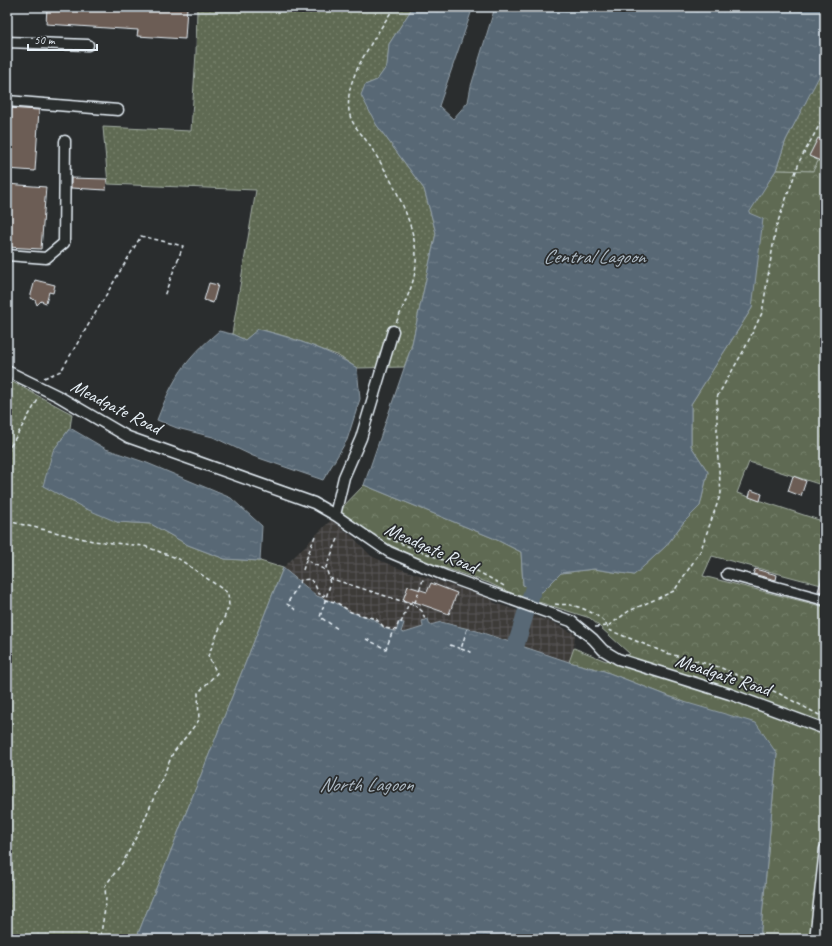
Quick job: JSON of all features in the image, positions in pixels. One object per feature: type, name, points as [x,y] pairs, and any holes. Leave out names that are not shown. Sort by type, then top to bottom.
[{"type":"street","points":[[7,42],[88,45]]},
{"type":"street","points":[[7,101],[118,110]]},
{"type":"street","points":[[7,256],[46,258],[64,243],[65,141]]},
{"type":"street","points":[[335,515],[344,477],[361,438],[393,330]]},
{"type":"street","name":"Meadgate Road","points":[[7,371],[45,390],[128,437],[314,503],[335,515],[389,552],[511,600],[571,621],[603,650],[618,659],[730,694],[825,729]]},
{"type":"street","points":[[727,574],[825,600]]},
{"type":"street","points":[[815,939],[825,849]]},
{"type":"path","points":[[393,330],[412,282],[416,263],[411,228],[394,186],[369,145],[353,125],[349,111],[349,94],[364,56],[394,7]]},
{"type":"path","points":[[581,629],[608,626],[629,611],[674,591],[700,552],[721,493],[717,448],[717,397],[744,350],[762,313],[776,227],[800,160],[825,116]]},
{"type":"path","points":[[35,385],[61,371],[141,236],[183,246],[164,296]]},
{"type":"path","points":[[7,452],[45,390]]},
{"type":"path","points":[[7,521],[93,541],[144,546],[179,559],[228,592],[228,606],[208,656],[217,673],[198,693],[199,720],[173,753],[140,830],[123,862],[105,886],[106,903],[100,939]]},
{"type":"path","points":[[303,570],[315,536]]},
{"type":"path","points":[[381,536],[443,560],[465,560],[468,566],[508,588]]},
{"type":"path","points":[[338,539],[326,567],[330,586],[324,600],[320,617],[338,629]]},
{"type":"path","points":[[306,560],[327,572]]},
{"type":"path","points":[[414,605],[428,568]]},
{"type":"path","points":[[329,578],[414,605],[422,610],[425,620]]},
{"type":"path","points":[[296,610],[286,604],[300,580],[310,579],[315,585],[319,594],[327,593]]},
{"type":"path","points":[[324,600],[336,602],[351,612],[376,619],[385,628],[393,630]]},
{"type":"path","points":[[551,603],[571,605],[594,614],[608,626],[609,630],[666,653],[719,667],[780,694],[825,718]]},
{"type":"path","points":[[366,639],[386,649],[393,630],[396,630],[399,621],[402,622],[409,604]]},
{"type":"path","points":[[461,649],[467,628]]},
{"type":"path","points":[[450,645],[474,653]]},
{"type":"shaded area","points":[[331,520],[352,536],[371,556],[395,567],[489,598],[495,603],[554,623],[575,634],[574,648],[569,662],[477,631],[441,622],[404,633],[393,631],[384,628],[378,621],[350,612],[336,603],[317,596],[283,568]]},
{"type":"green space","points":[[197,7],[413,7],[389,44],[387,66],[377,80],[365,85],[376,124],[424,189],[436,233],[411,348],[404,367],[357,368],[337,355],[288,337],[259,329],[245,340],[232,334],[256,190],[108,184],[103,127],[191,131],[196,53]]},
{"type":"green space","points":[[825,62],[825,148],[813,171],[776,170],[786,140]]},
{"type":"green space","points":[[825,148],[825,486],[749,462],[737,493],[825,522],[825,586],[712,556],[703,576],[825,607],[825,939],[760,939],[777,754],[684,702],[604,671],[569,662],[574,648],[606,661],[630,654],[590,618],[513,594],[489,583],[421,560],[362,531],[335,515],[364,485],[493,538],[521,552],[523,585],[542,592],[561,573],[594,569],[634,575],[666,546],[683,523],[700,506],[708,472],[691,446],[691,404],[752,308],[748,213],[776,170],[813,171]]},
{"type":"green space","points":[[7,379],[72,414],[70,428],[53,451],[117,522],[151,524],[188,545],[225,559],[260,561],[283,568],[136,939],[7,939]]},
{"type":"water","name":"Central Lagoon","points":[[413,7],[473,7],[439,106],[453,119],[468,102],[471,86],[495,7],[825,7],[825,65],[786,140],[776,170],[749,213],[763,219],[752,308],[691,404],[691,446],[708,472],[700,506],[683,523],[666,546],[634,575],[594,569],[561,573],[542,592],[523,585],[521,552],[493,538],[364,485],[411,348],[436,233],[424,189],[376,124],[361,95],[365,85],[377,80],[387,66],[389,44]]},
{"type":"water","points":[[258,329],[284,336],[322,350],[357,368],[360,399],[347,440],[323,480],[253,456],[213,437],[177,428],[157,420],[169,392],[181,371],[207,341],[219,331],[232,334],[245,340]]},
{"type":"water","points":[[70,428],[106,449],[147,463],[231,498],[262,526],[260,561],[225,559],[188,545],[151,524],[117,522],[84,508],[43,486],[53,451]]},
{"type":"water","name":"North Lagoon","points":[[283,568],[317,596],[336,603],[350,612],[374,619],[384,628],[396,632],[399,622],[404,623],[401,632],[404,633],[423,627],[422,621],[428,619],[430,625],[441,622],[477,631],[569,662],[604,671],[684,702],[756,723],[777,754],[760,939],[136,939]]},
{"type":"building","points":[[47,7],[187,7],[185,39],[137,36],[138,30],[46,24]]},
{"type":"building","points":[[7,108],[39,110],[35,171],[7,169]]},
{"type":"building","points":[[818,138],[825,141],[825,163],[809,156]]},
{"type":"building","points":[[71,178],[107,179],[106,190],[71,188]]},
{"type":"building","points":[[7,184],[46,187],[41,249],[7,247]]},
{"type":"building","points":[[35,280],[55,285],[53,293],[49,292],[46,303],[41,301],[37,305],[35,300],[30,298]]},
{"type":"building","points":[[209,283],[218,285],[213,303],[204,300]]},
{"type":"building","points":[[793,476],[806,481],[801,496],[788,491]]},
{"type":"building","points":[[751,490],[762,494],[760,501],[749,497]]},
{"type":"building","points":[[755,569],[777,575],[776,580],[753,574]]},
{"type":"building","points":[[823,575],[825,576],[825,593],[818,591]]},
{"type":"building","points":[[431,583],[457,593],[449,614],[412,601],[411,603],[403,600],[408,586],[427,592]]},
{"type":"waterway","points":[[516,645],[533,589]]}]
